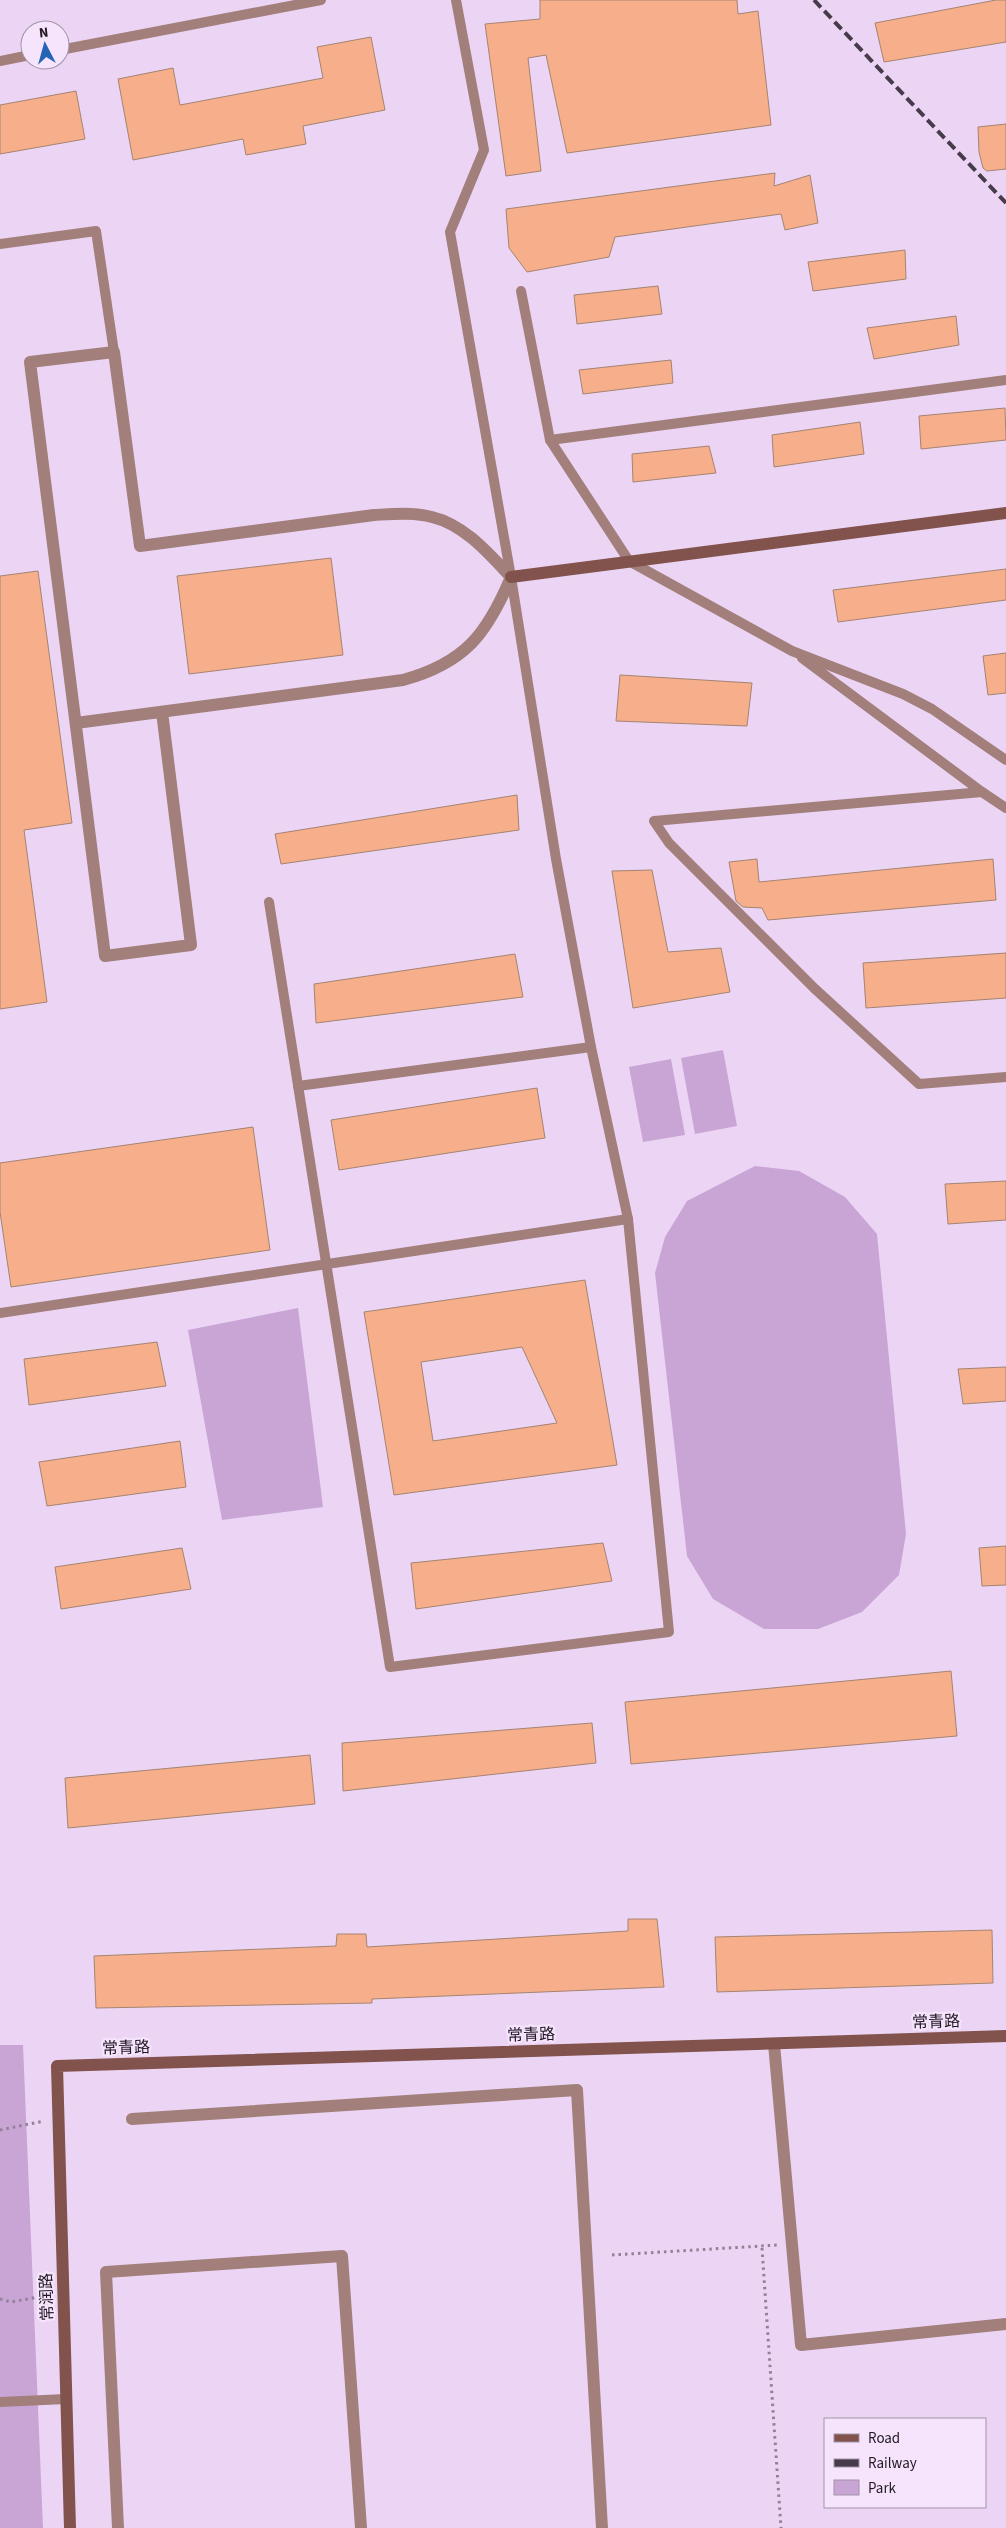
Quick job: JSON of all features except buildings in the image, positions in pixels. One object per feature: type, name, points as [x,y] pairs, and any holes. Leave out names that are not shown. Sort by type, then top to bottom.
[{"type":"street","points":[[162,712],[191,946],[105,956],[30,362],[114,352],[140,546],[374,515],[408,514],[433,517],[460,529],[511,577]]},
{"type":"street","points":[[511,577],[1006,513]]},
{"type":"street","points":[[76,723],[403,680],[432,672],[455,659],[496,613],[511,577]]},
{"type":"street","name":"常青路","points":[[57,2066],[1006,2036]]},
{"type":"street","points":[[774,2044],[801,2345],[1006,2324]]},
{"type":"street","name":"常润路","points":[[57,2066],[70,2528]]},
{"type":"street","points":[[132,2119],[577,2090],[602,2528]]},
{"type":"street","points":[[118,2528],[106,2272],[342,2256],[361,2528]]},
{"type":"lane","points":[[70,48],[321,0]]},
{"type":"lane","points":[[269,902],[390,1667],[669,1632],[628,1220],[591,1047],[556,859],[511,577],[450,232],[484,150],[456,0]]},
{"type":"lane","points":[[0,61],[20,57]]},
{"type":"lane","points":[[0,244],[96,231],[114,352]]},
{"type":"lane","points":[[522,291],[550,440],[629,561],[792,651],[910,698],[932,709],[1006,760]]},
{"type":"lane","points":[[550,440],[1006,380]]},
{"type":"lane","points":[[792,651],[1006,808]]},
{"type":"lane","points":[[982,792],[654,821],[669,843],[814,988],[919,1084],[1006,1077]]},
{"type":"lane","points":[[298,1086],[591,1047]]},
{"type":"lane","points":[[0,1313],[628,1220]]},
{"type":"lane","points":[[0,2402],[66,2399]]},
{"type":"path","points":[[0,2130],[59,2118]]},
{"type":"path","points":[[612,2256],[762,2248],[782,2528]]},
{"type":"path","points":[[0,2299],[10,2302],[63,2292]]},
{"type":"green space","points":[[723,1050],[737,1126],[695,1134],[681,1058]]},
{"type":"green space","points":[[671,1059],[685,1135],[643,1142],[629,1067]]},
{"type":"green space","points":[[755,1166],[799,1171],[845,1197],[877,1234],[906,1534],[899,1575],[862,1612],[818,1629],[764,1629],[713,1599],[687,1556],[655,1273],[665,1237],[687,1201]]},
{"type":"green space","points":[[298,1308],[323,1507],[222,1520],[188,1330]]},
{"type":"green space","points":[[0,2045],[23,2045],[43,2528],[0,2528]]},
{"type":"railway","points":[[814,0],[1006,203]]}]
